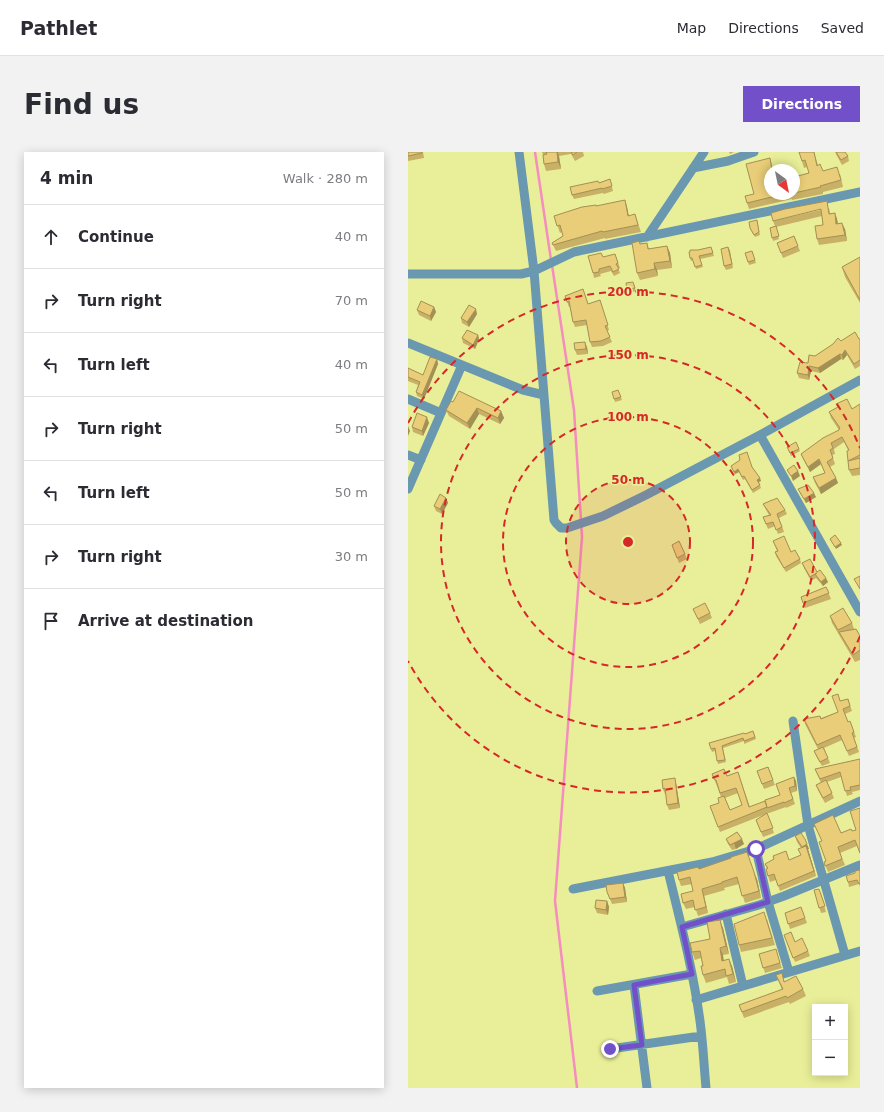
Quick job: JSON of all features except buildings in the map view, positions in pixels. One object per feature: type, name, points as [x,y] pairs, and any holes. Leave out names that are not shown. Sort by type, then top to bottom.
[{"type":"street","points":[[519,152],[534,271],[554,520],[561,528],[567,528],[603,516],[859,384]]},
{"type":"street","points":[[647,237],[704,152]]},
{"type":"street","points":[[693,168],[728,161],[754,152]]},
{"type":"street","points":[[408,274],[521,274],[534,271],[574,252],[860,192]]},
{"type":"street","points":[[408,343],[522,390],[544,395]]},
{"type":"street","points":[[408,489],[462,365]]},
{"type":"street","points":[[408,399],[441,413]]},
{"type":"street","points":[[760,435],[860,612]]},
{"type":"street","points":[[408,455],[421,460]]},
{"type":"street","points":[[793,721],[808,825],[845,955]]},
{"type":"street","points":[[573,889],[712,862],[756,849],[860,801]]},
{"type":"street","points":[[756,849],[768,902],[789,972]]},
{"type":"street","points":[[682,927],[768,902],[860,865]]},
{"type":"street","points":[[668,871],[692,974],[700,1021],[706,1088]]},
{"type":"street","points":[[726,914],[743,986]]},
{"type":"street","points":[[696,1000],[860,951]]},
{"type":"street","points":[[597,991],[692,974]]},
{"type":"street","points":[[634,985],[647,1088]]},
{"type":"street","points":[[610,1049],[701,1036]]},
{"type":"waterway","points":[[535,152],[551,260]]},
{"type":"waterway","points":[[552,265],[574,410],[582,537],[555,901],[577,1088]]},
{"type":"route","points":[[610,1049],[642,1045],[634,985],[692,974],[682,927],[768,902],[756,849]]}]
